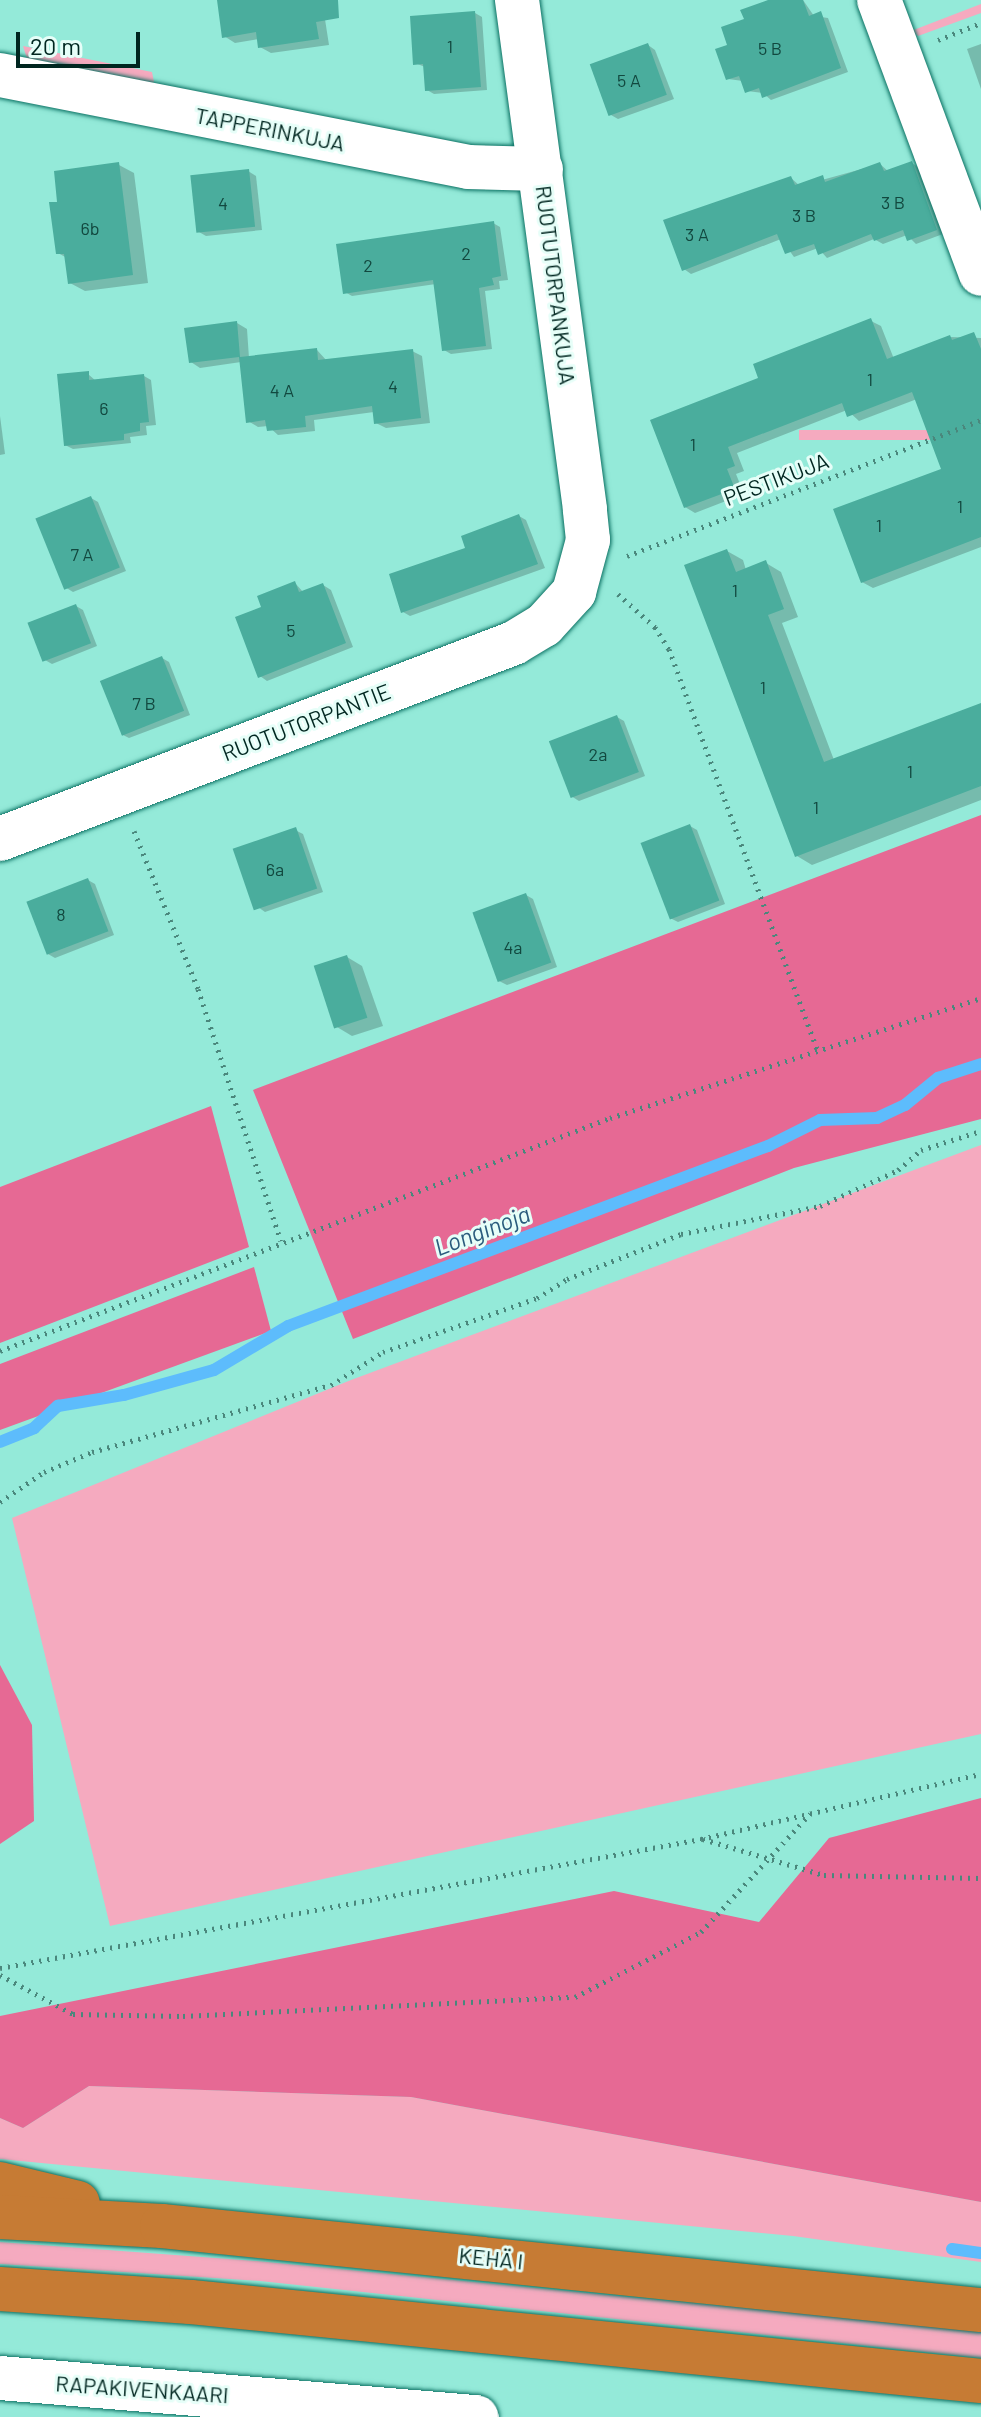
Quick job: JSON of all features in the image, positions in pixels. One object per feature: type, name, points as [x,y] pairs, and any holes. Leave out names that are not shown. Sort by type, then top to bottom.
[{"type":"highway","points":[[0,2184],[162,2226]]},
{"type":"highway","name":"KEHÄ I","points":[[0,2217],[162,2226],[981,2310]]},
{"type":"highway","points":[[0,2289],[207,2304],[981,2381]]},
{"type":"street","name":"RUOTUTORPANKUJA","points":[[517,0],[585,509],[584,570]]},
{"type":"street","points":[[879,0],[981,274]]},
{"type":"street","name":"TAPPERINKUJA","points":[[0,75],[468,167],[541,169]]},
{"type":"street","name":"RUOTUTORPANTIE","points":[[0,839],[514,643],[562,609],[584,570]]},
{"type":"street","name":"RAPAKIVENKAARI","points":[[0,2378],[476,2417]]},
{"type":"path","name":"PESTIKUJA","points":[[584,570],[981,420]]},
{"type":"path","points":[[655,627],[669,649],[817,1050]]},
{"type":"path","points":[[119,793],[198,989],[281,1241]]},
{"type":"path","points":[[0,1351],[281,1241],[610,1118],[981,998]]},
{"type":"path","points":[[0,1502],[44,1472],[92,1452],[331,1385],[383,1352],[537,1298],[596,1267],[681,1234],[820,1206],[898,1170],[921,1150],[981,1131]]},
{"type":"path","points":[[0,1968],[701,1839],[981,1774]]},
{"type":"path","points":[[0,1975],[73,2014],[183,2016],[575,1997],[701,1932],[811,1813]]},
{"type":"path","points":[[701,1839],[824,1875],[981,1878]]},
{"type":"shaded area","points":[[981,4],[981,13],[918,36],[911,31]]},
{"type":"shaded area","points":[[23,46],[152,72],[154,82],[151,87],[28,62]]},
{"type":"shaded area","points":[[799,430],[981,430],[981,440],[799,440]]},
{"type":"shaded area","points":[[981,815],[981,1119],[794,1168],[353,1339],[253,1090]]},
{"type":"shaded area","points":[[211,1106],[249,1247],[0,1343],[0,1187]]},
{"type":"shaded area","points":[[981,1145],[981,1734],[110,1926],[12,1518],[351,1380]]},
{"type":"shaded area","points":[[254,1267],[271,1331],[0,1430],[0,1364]]},
{"type":"shaded area","points":[[0,1665],[32,1725],[34,1821],[0,1844]]},
{"type":"shaded area","points":[[981,1798],[981,2202],[411,2097],[89,2086],[23,2128],[0,2118],[0,2016],[614,1891],[759,1922],[829,1838]]},
{"type":"shaded area","points":[[89,2086],[411,2097],[981,2202],[981,2262],[793,2236],[0,2159],[0,2118],[23,2128]]},
{"type":"shaded area","points":[[0,2242],[257,2261],[981,2331],[981,2358],[260,2281],[0,2264]]},
{"type":"building","points":[[217,0],[338,0],[339,18],[316,22],[319,39],[258,48],[256,32],[222,38]]},
{"type":"building","points":[[768,0],[803,0],[809,16],[821,11],[841,68],[762,98],[759,88],[745,93],[739,76],[726,80],[715,49],[727,45],[721,27],[744,19],[740,10]]},
{"type":"building","points":[[475,11],[481,87],[425,91],[423,64],[413,65],[410,16]]},
{"type":"building","points":[[648,43],[667,95],[609,116],[590,64]]},
{"type":"building","points":[[912,161],[937,230],[907,241],[903,230],[874,241],[871,234],[818,255],[814,244],[785,254],[777,234],[682,271],[663,220],[791,176],[795,185],[823,175],[825,182],[880,162],[884,171]]},
{"type":"building","points":[[119,162],[133,275],[68,284],[64,254],[56,254],[49,202],[57,202],[54,171]]},
{"type":"building","points":[[249,169],[255,227],[196,233],[190,175]]},
{"type":"building","points":[[494,221],[501,276],[492,278],[494,285],[479,288],[486,346],[442,351],[433,280],[343,294],[336,244]]},
{"type":"building","points":[[871,318],[887,359],[950,335],[952,340],[974,332],[981,349],[981,537],[861,583],[833,509],[941,469],[912,392],[847,417],[842,403],[728,447],[735,466],[727,469],[735,489],[684,508],[650,420],[758,378],[753,364]]},
{"type":"building","points":[[237,321],[240,357],[317,348],[318,360],[413,349],[421,418],[374,424],[372,406],[305,416],[306,427],[267,431],[265,420],[246,423],[239,357],[189,363],[184,328]]},
{"type":"building","points":[[89,371],[89,380],[144,374],[149,422],[140,423],[140,431],[124,434],[124,440],[64,446],[57,374]]},
{"type":"building","points":[[91,496],[120,567],[64,590],[35,518]]},
{"type":"building","points":[[519,514],[538,564],[401,613],[389,574],[465,548],[461,536]]},
{"type":"building","points":[[727,549],[736,572],[766,560],[784,609],[768,615],[824,762],[981,703],[981,786],[795,857],[684,565]]},
{"type":"building","points":[[295,581],[299,592],[323,583],[346,643],[258,678],[235,617],[261,607],[257,596]]},
{"type":"building","points":[[76,604],[91,643],[43,662],[27,623]]},
{"type":"building","points":[[162,656],[184,711],[122,736],[100,681]]},
{"type":"building","points":[[617,715],[639,772],[571,798],[549,741]]},
{"type":"building","points":[[690,824],[719,901],[670,920],[641,843]]},
{"type":"building","points":[[296,827],[317,888],[254,910],[233,849]]},
{"type":"building","points":[[88,878],[108,931],[47,955],[26,902]]},
{"type":"building","points":[[526,893],[551,963],[498,982],[472,912]]},
{"type":"building","points":[[347,955],[367,1018],[334,1029],[314,966]]},
{"type":"waterway","name":"Longinoja","points":[[0,1442],[34,1428],[58,1406],[124,1395],[214,1370],[288,1326],[768,1146],[820,1120],[877,1118],[905,1105],[938,1078],[981,1064]]},
{"type":"waterway","points":[[952,2249],[981,2253]]}]
